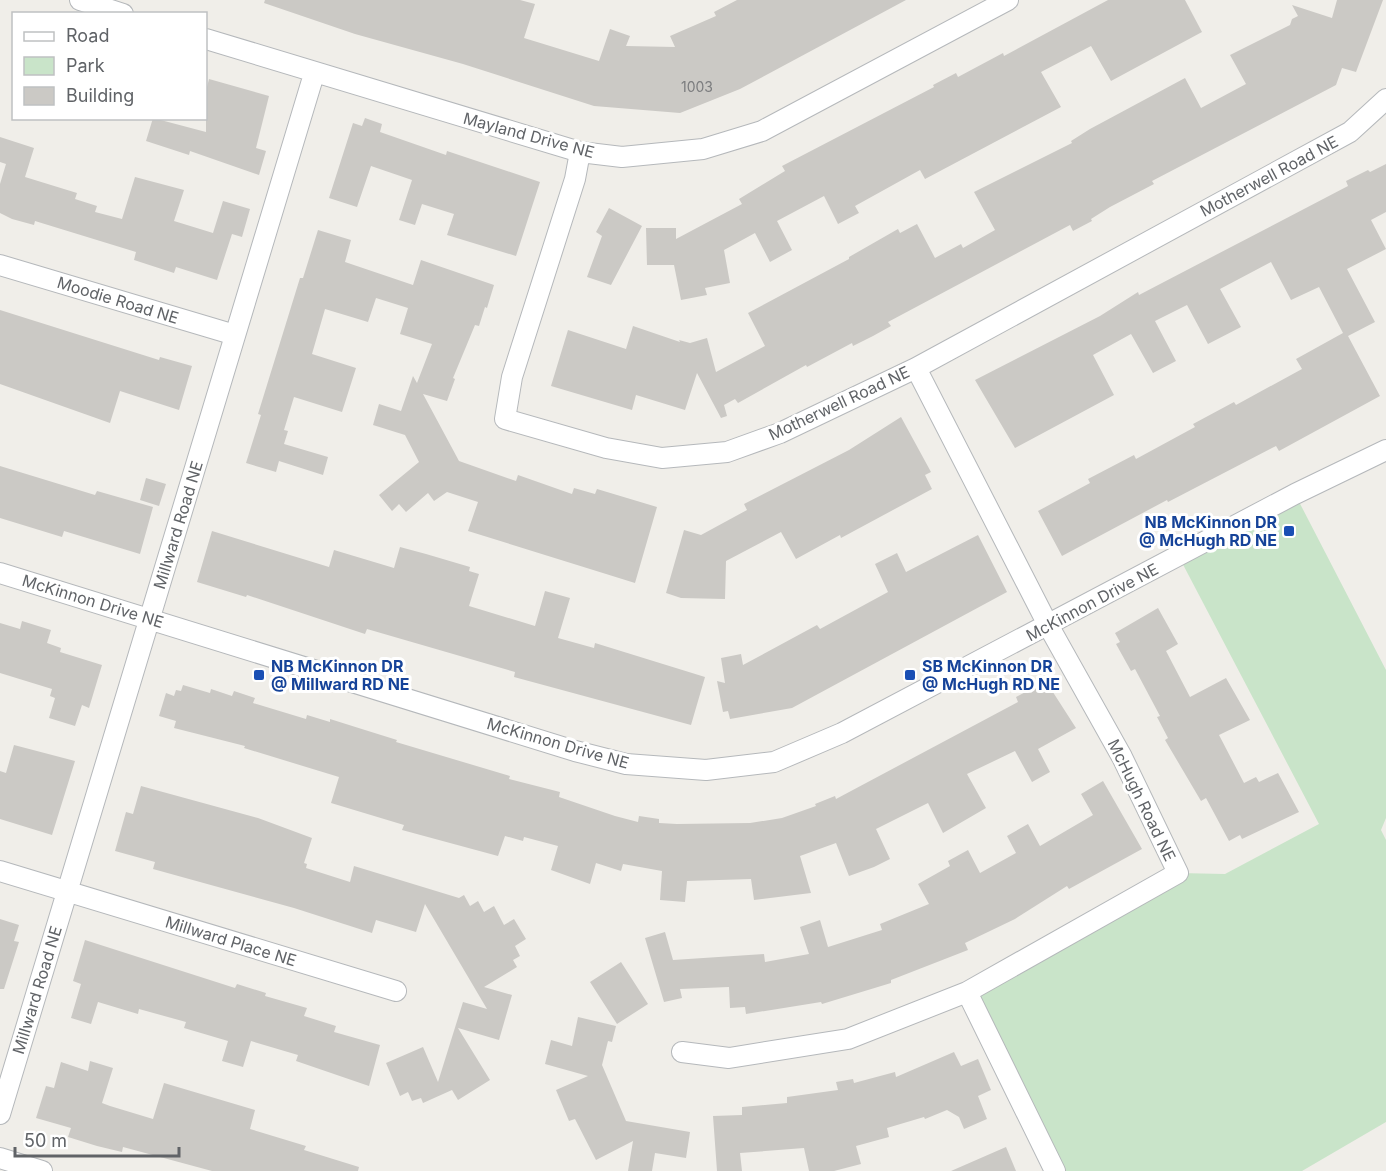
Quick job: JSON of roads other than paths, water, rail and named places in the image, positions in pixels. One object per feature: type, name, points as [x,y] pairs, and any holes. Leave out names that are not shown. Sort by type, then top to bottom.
[{"type":"street","points":[[80,0],[117,12]]},
{"type":"street","name":"Mayland Drive NE","points":[[207,39],[314,74],[580,152],[622,157],[703,148],[762,131],[1008,0]]},
{"type":"street","name":"Millward Road NE","points":[[0,1113],[314,74]]},
{"type":"street","name":"Motherwell Road NE","points":[[580,152],[575,178],[512,377],[505,418],[606,448],[662,458],[726,452],[780,433],[916,368],[1350,132],[1386,99]]},
{"type":"street","name":"Moodie Road NE","points":[[0,265],[235,335]]},
{"type":"street","name":"McHugh Road NE","points":[[916,368],[1048,625],[1122,757],[1178,873],[966,992]]},
{"type":"street","name":"McKinnon Drive NE","points":[[0,573],[575,751],[626,764],[706,770],[774,762],[842,733],[1284,500],[1386,450]]},
{"type":"street","points":[[0,871],[67,891]]},
{"type":"street","name":"Millward Place NE","points":[[67,891],[396,991]]},
{"type":"street","points":[[682,1052],[729,1058],[848,1039],[966,992],[1055,1171]]},
{"type":"street","points":[[0,1158],[42,1171]]},
{"type":"place","name":"NB McKinnon DR @ McHugh RD NE","points":[[1289,531]]},
{"type":"place","name":"NB McKinnon DR @ Millward RD NE","points":[[259,675]]},
{"type":"place","name":"SB McKinnon DR @ McHugh RD NE","points":[[910,675]]}]
